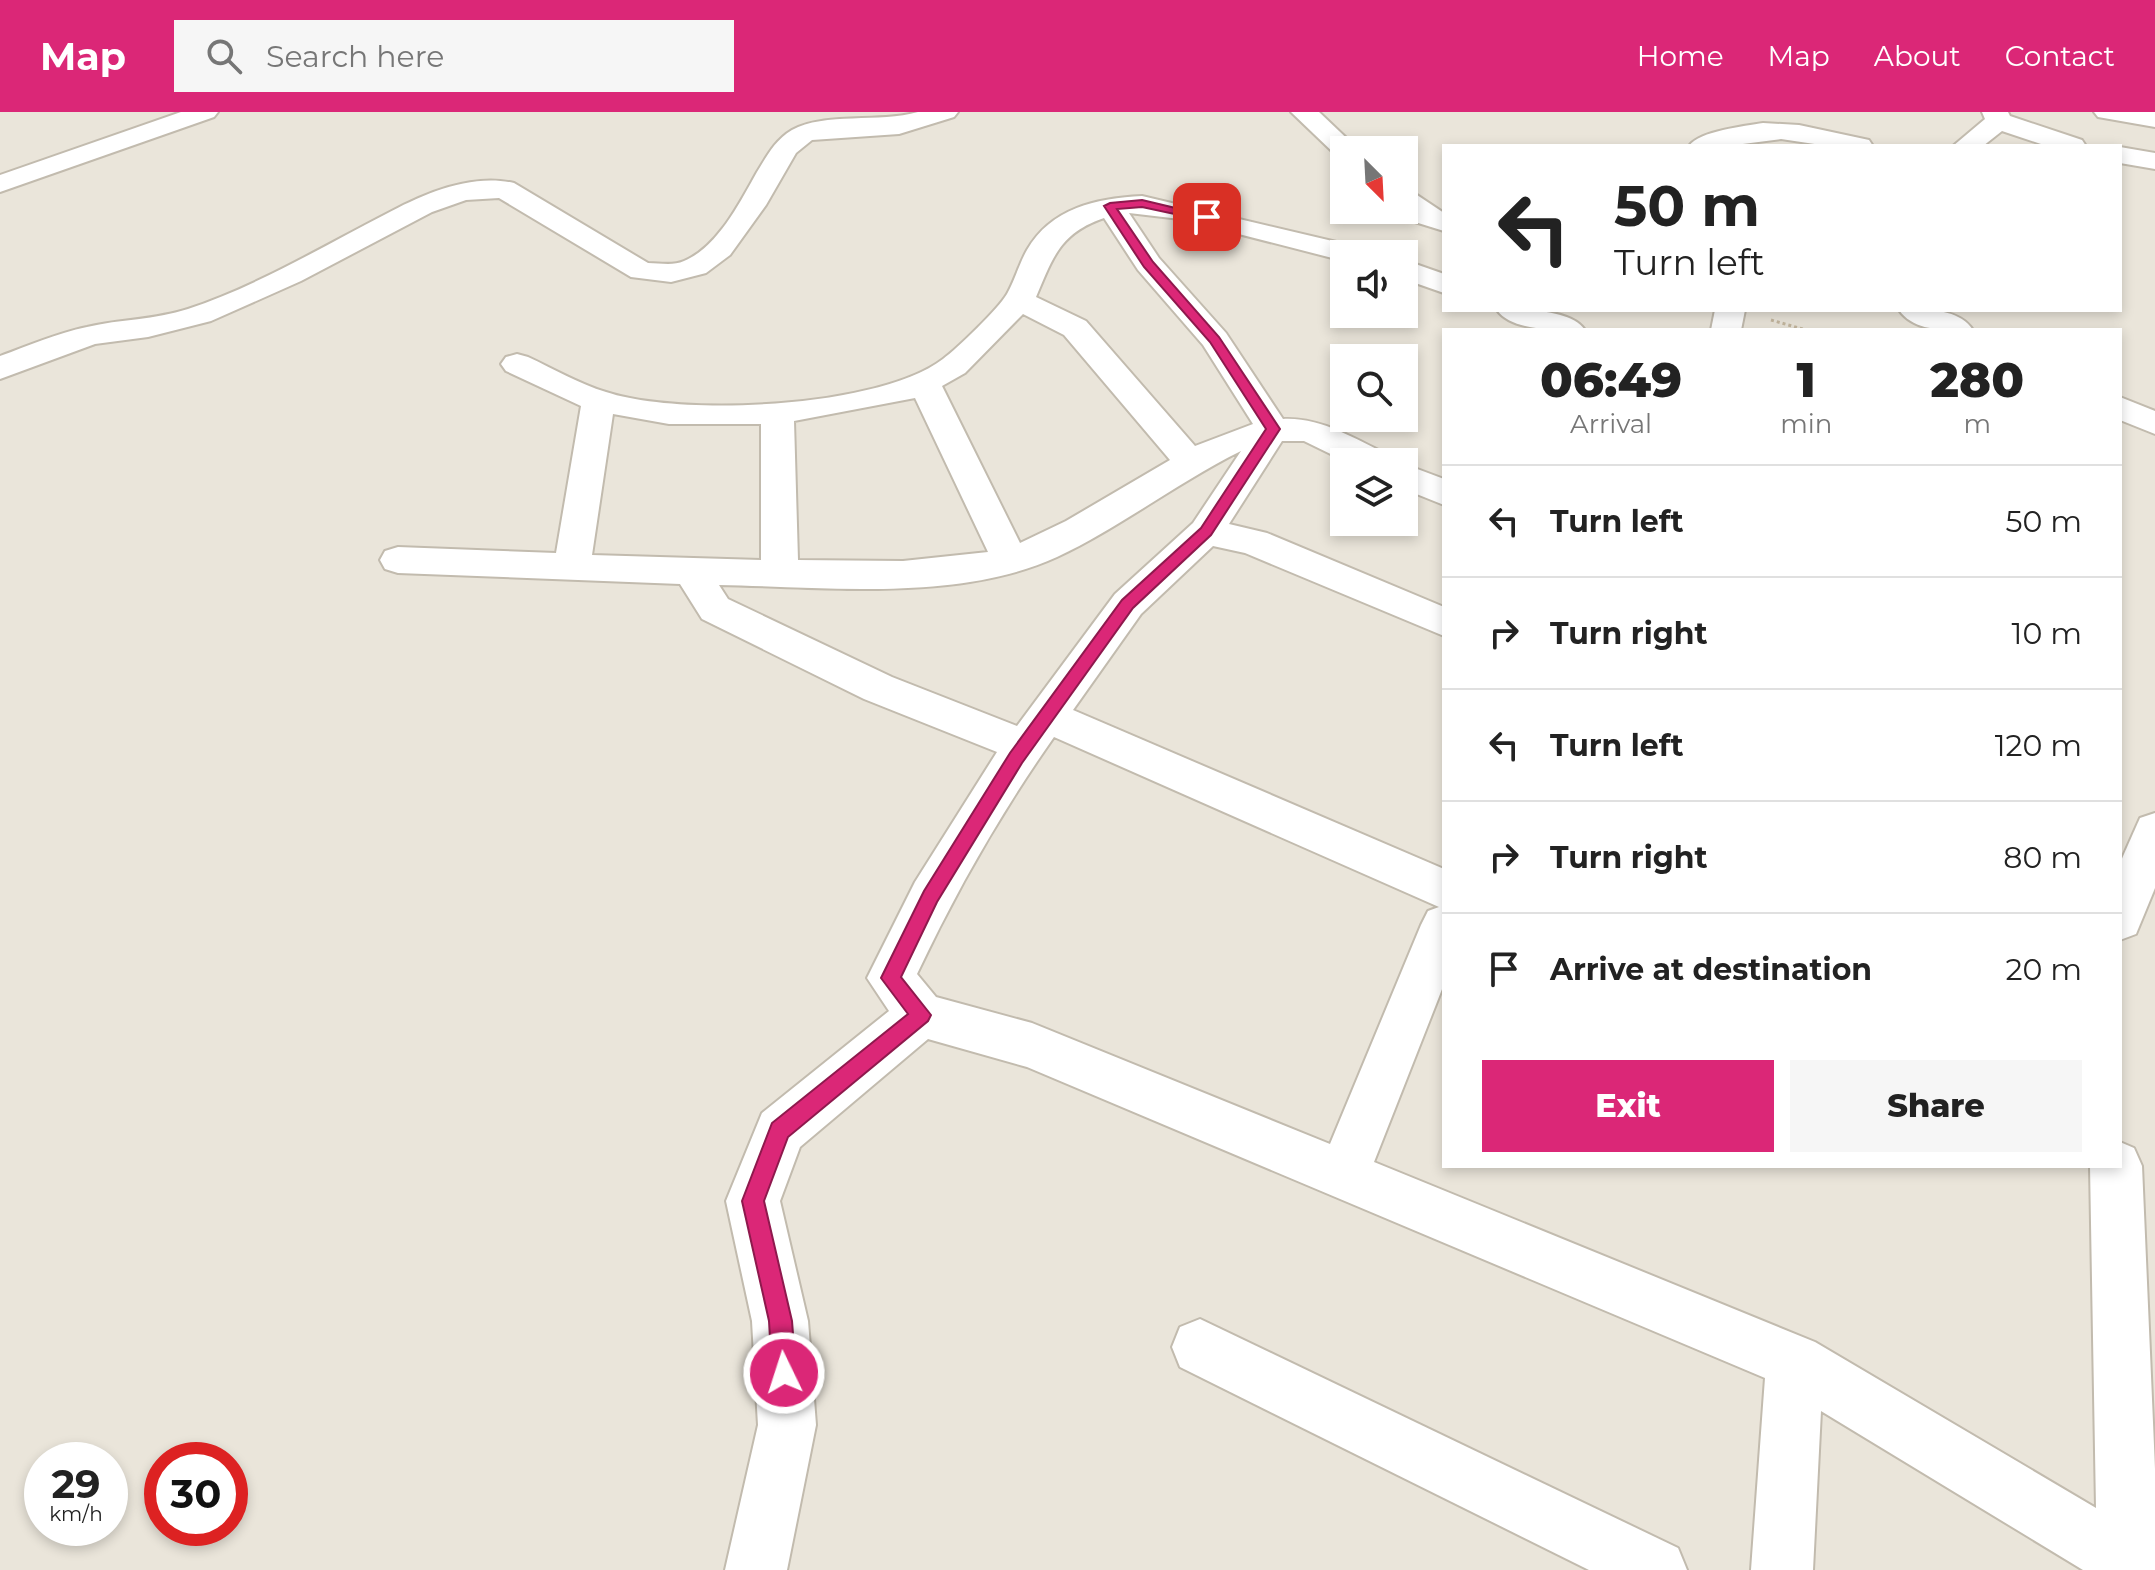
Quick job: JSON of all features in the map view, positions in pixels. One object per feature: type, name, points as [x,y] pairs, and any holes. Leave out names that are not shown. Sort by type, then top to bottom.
[{"type":"street","points":[[0,184],[205,112]]},
{"type":"street","points":[[0,369],[90,335],[148,328],[200,315],[291,275],[422,206],[462,192],[504,189],[641,271],[671,273],[696,267],[720,249],[752,205],[785,148],[803,134],[834,128],[899,126],[945,112]]},
{"type":"street","points":[[1304,112],[1331,136]]},
{"type":"street","points":[[2107,112],[2155,119]]},
{"type":"street","points":[[1968,144],[1997,116],[2068,144]]},
{"type":"street","points":[[1709,144],[1758,130],[1801,131],[1852,144]]},
{"type":"street","points":[[2122,155],[2155,161]]},
{"type":"street","points":[[517,364],[598,401],[669,414],[777,414],[897,394],[954,366],[1019,300],[1042,250],[1070,220],[1110,206],[1142,204],[1181,211],[1330,248]]},
{"type":"street","points":[[1110,206],[1148,264],[1215,340],[1273,429]]},
{"type":"street","points":[[1418,210],[1442,222]]},
{"type":"street","points":[[1418,274],[1442,283]]},
{"type":"street","points":[[1019,300],[1075,328],[1192,464]]},
{"type":"street","points":[[1518,312],[1564,328]]},
{"type":"street","points":[[1918,312],[1954,328]]},
{"type":"street","points":[[924,383],[1011,561]]},
{"type":"street","points":[[572,566],[598,401]]},
{"type":"street","points":[[2122,408],[2155,426]]},
{"type":"street","points":[[777,414],[780,573]]},
{"type":"street","points":[[2122,434],[2155,426]]},
{"type":"street","points":[[1273,429],[1206,532],[1128,604],[1036,731],[931,896],[891,978],[921,1015],[1032,1046],[1795,1362],[2132,1568]]},
{"type":"street","points":[[398,560],[692,572],[954,571],[1011,561],[1074,532],[1223,446],[1273,429],[1301,429],[1344,448]]},
{"type":"street","points":[[1418,481],[1442,492]]},
{"type":"street","points":[[1206,532],[1254,542],[1442,621]]},
{"type":"street","points":[[692,572],[715,609],[878,688],[1036,731],[1442,888]]},
{"type":"street","points":[[2122,915],[2155,831]]},
{"type":"street","points":[[1343,1175],[1442,930]]},
{"type":"street","points":[[756,1570],[787,1425],[780,1321],[753,1201],[780,1131],[921,1015]]},
{"type":"street","points":[[2116,1168],[2132,1568]]},
{"type":"street","points":[[1200,1347],[1656,1570]]},
{"type":"street","points":[[1782,1570],[1795,1362]]},
{"type":"shaded area","points":[[0,112],[2155,112],[2155,1570],[0,1570]]},
{"type":"route","points":[[784,1373],[780,1321],[753,1201],[780,1131],[921,1015],[891,978],[931,896],[1016,758],[1128,604],[1206,532],[1273,429],[1215,340],[1148,264],[1110,206],[1142,204],[1207,217]]}]
